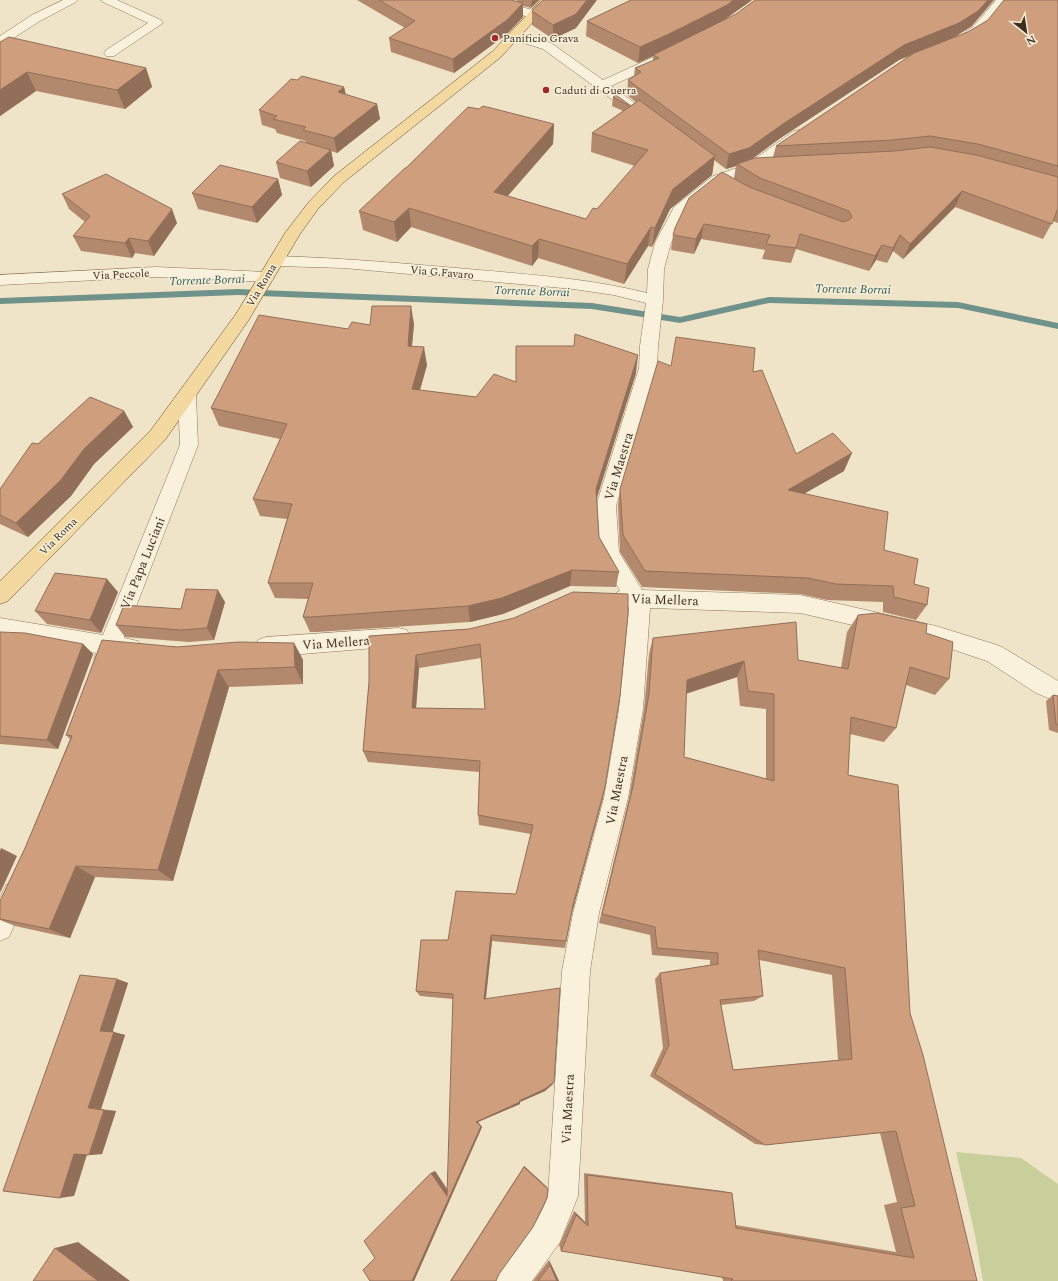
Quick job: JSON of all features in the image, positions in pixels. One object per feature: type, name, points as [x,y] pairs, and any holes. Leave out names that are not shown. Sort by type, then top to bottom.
[{"type":"main road","name":"Via Roma","points":[[0,595],[158,434],[188,396],[242,317],[293,233],[313,206],[339,180],[477,71],[515,36],[547,0]]},
{"type":"street","points":[[0,41],[36,18],[72,0]]},
{"type":"street","points":[[107,0],[157,23],[110,53]]},
{"type":"street","points":[[510,0],[517,10],[534,14]]},
{"type":"street","points":[[952,44],[977,30],[1002,0]]},
{"type":"street","points":[[515,36],[547,46],[653,122]]},
{"type":"street","points":[[603,85],[672,54]]},
{"type":"street","name":"Via Maestra","points":[[511,1281],[534,1256],[558,1213],[563,1196],[576,971],[586,912],[616,798],[630,709],[640,605],[609,553],[606,506],[648,368],[656,269],[663,243],[679,210],[722,178],[751,168],[811,126]]},
{"type":"street","points":[[751,168],[774,167]]},
{"type":"street","name":"Via G.Favaro","points":[[276,261],[344,263],[572,284],[614,290],[654,304]]},
{"type":"street","name":"Via Peccole","points":[[0,280],[156,272],[225,274],[264,280]]},
{"type":"street","name":"Via Papa Luciani","points":[[98,675],[189,445],[188,396]]},
{"type":"street","name":"Via Mellera","points":[[607,597],[800,604],[936,635],[994,654],[1044,686],[1058,692]]},
{"type":"street","points":[[0,627],[109,646],[149,650]]},
{"type":"street","name":"Via Mellera","points":[[244,649],[419,636]]},
{"type":"street","points":[[0,928],[22,878]]},
{"type":"green space","points":[[956,1152],[1021,1158],[1058,1184],[1058,1281],[983,1281],[975,1235]]},
{"type":"building","points":[[379,0],[511,0],[523,3],[507,20],[453,59],[389,38],[415,21]]},
{"type":"building","points":[[543,0],[587,0],[576,14],[553,25],[532,11]]},
{"type":"building","points":[[631,0],[734,0],[669,34],[640,47],[587,21]]},
{"type":"building","points":[[755,0],[988,0],[978,11],[959,23],[904,45],[749,148],[729,154],[628,80],[641,72],[635,68],[659,58],[653,55],[736,14]]},
{"type":"building","points":[[1004,0],[1058,0],[1058,166],[978,144],[930,136],[893,140],[776,146],[914,53],[968,32],[988,20]]},
{"type":"building","points":[[9,37],[146,68],[117,90],[27,72],[0,90],[0,42]]},
{"type":"building","points":[[302,76],[344,87],[338,92],[377,104],[334,138],[303,130],[306,127],[273,119],[277,116],[259,110],[291,79],[297,80]]},
{"type":"building","points":[[616,95],[631,106],[613,97]]},
{"type":"building","points":[[639,100],[715,156],[673,189],[655,228],[651,227],[627,264],[539,239],[532,246],[409,208],[394,222],[359,211],[406,168],[468,107],[479,109],[483,106],[554,124],[494,192],[586,219],[593,208],[597,209],[648,150],[592,133]]},
{"type":"building","points":[[300,141],[331,150],[307,171],[276,162]]},
{"type":"building","points":[[930,147],[976,155],[1058,177],[1058,208],[1052,224],[962,191],[910,244],[900,235],[893,248],[882,245],[875,256],[800,234],[796,248],[766,244],[770,235],[704,224],[696,239],[673,235],[689,198],[722,172],[749,187],[843,222],[852,217],[849,211],[760,178],[737,164],[755,158],[894,151]]},
{"type":"building","points":[[220,165],[278,179],[252,207],[192,193]]},
{"type":"building","points":[[106,174],[172,209],[148,241],[129,238],[125,243],[73,236],[90,216],[62,194]]},
{"type":"building","points":[[372,306],[411,306],[408,346],[424,347],[412,389],[476,397],[494,374],[516,382],[516,346],[574,346],[575,334],[638,355],[596,489],[599,537],[619,572],[572,570],[502,598],[468,606],[311,617],[303,617],[313,583],[268,583],[292,504],[253,499],[287,424],[211,408],[259,315],[348,329],[352,322],[370,325]]},
{"type":"building","points":[[676,337],[755,348],[753,372],[762,370],[796,454],[833,433],[852,453],[788,490],[888,512],[884,550],[918,559],[914,584],[929,588],[927,605],[894,597],[893,586],[836,584],[808,578],[645,571],[623,535],[620,489],[658,361],[671,366]]},
{"type":"building","points":[[90,397],[124,411],[84,449],[60,481],[16,523],[0,515],[0,489],[32,443],[38,444]]},
{"type":"building","points":[[55,573],[107,579],[90,620],[35,611]]},
{"type":"building","points":[[186,589],[218,590],[207,628],[181,630],[116,625],[124,605],[181,609]]},
{"type":"building","points":[[573,592],[628,594],[628,615],[620,696],[605,787],[573,905],[566,941],[491,935],[484,999],[560,988],[554,1082],[545,1089],[519,1101],[520,1102],[476,1122],[481,1126],[412,1281],[370,1281],[363,1270],[375,1258],[364,1241],[431,1173],[447,1196],[453,994],[416,991],[421,940],[448,940],[456,891],[516,894],[533,825],[478,815],[480,761],[363,751],[369,682],[369,636],[469,629],[514,618]],"holes":[[[480,644],[485,709],[412,708],[416,655]]]},
{"type":"building","points":[[877,613],[927,624],[926,633],[953,642],[949,679],[910,667],[896,728],[851,717],[848,775],[898,785],[910,1013],[923,1055],[977,1281],[732,1281],[731,1280],[733,1279],[561,1251],[576,1215],[588,1226],[587,1175],[732,1193],[736,1228],[914,1258],[901,1208],[915,1206],[896,1131],[765,1145],[655,1074],[669,1045],[660,973],[718,964],[718,953],[657,948],[655,927],[602,914],[633,786],[649,694],[653,638],[796,622],[798,660],[848,669],[858,615]],"holes":[[[744,661],[748,691],[774,694],[774,781],[684,757],[687,680]],[[758,950],[845,968],[852,1059],[733,1070],[720,1000],[763,996]]]},
{"type":"building","points":[[0,632],[25,633],[83,644],[47,740],[0,736]]},
{"type":"building","points":[[102,640],[177,647],[238,642],[294,643],[295,667],[218,670],[158,870],[76,866],[49,929],[0,919],[0,901],[25,848],[72,736],[66,735]]},
{"type":"building","points":[[1053,695],[1058,696],[1058,725],[1056,724]]},
{"type":"building","points":[[80,975],[117,979],[100,1031],[114,1032],[88,1108],[104,1110],[89,1155],[74,1154],[60,1198],[3,1191]]},
{"type":"building","points":[[524,1167],[548,1189],[547,1198],[533,1227],[499,1274],[496,1281],[451,1281]]},
{"type":"building","points":[[55,1248],[98,1281],[33,1281]]},
{"type":"building","points":[[550,1265],[557,1281],[538,1281]]},
{"type":"waterway","name":"Torrente Borrai","points":[[0,301],[238,292],[592,306],[680,320],[769,300],[958,305],[1058,326]]},
{"type":"place","name":"Panificio Grava","points":[[495,38]]},
{"type":"place","name":"Caduti di Guerra","points":[[546,90]]}]
